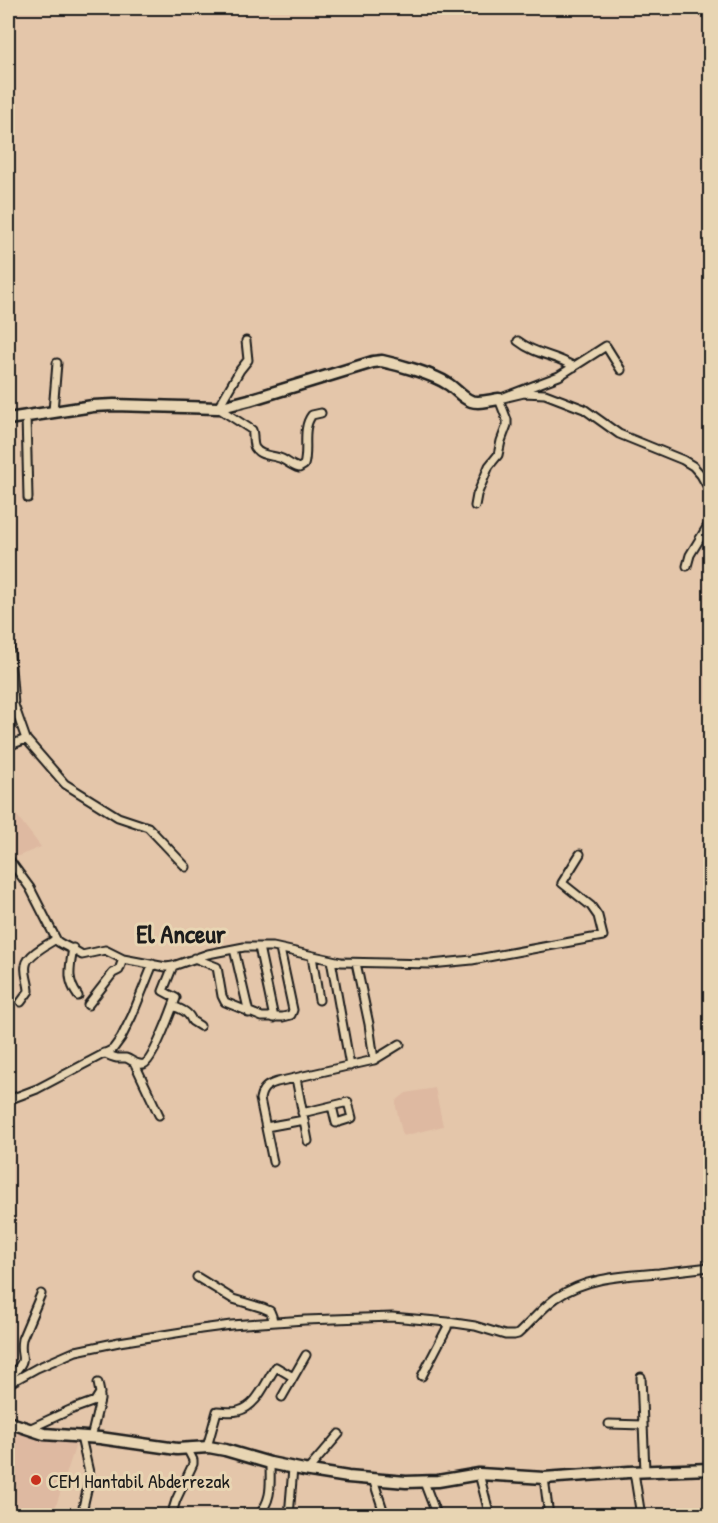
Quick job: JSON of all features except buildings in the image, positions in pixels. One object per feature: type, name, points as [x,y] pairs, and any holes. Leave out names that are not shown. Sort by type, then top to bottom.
[{"type":"street","points":[[218,408],[248,360],[246,340]]},
{"type":"street","points":[[518,341],[532,351],[574,367]]},
{"type":"street","points":[[499,399],[559,376],[606,346],[621,370]]},
{"type":"street","points":[[8,419],[93,406],[218,408],[382,361],[433,377],[448,384],[471,401],[499,399],[524,393],[545,394],[584,409],[620,434],[693,466],[711,491]]},
{"type":"street","points":[[53,411],[57,363]]},
{"type":"street","points":[[475,506],[489,466],[498,455],[507,424],[499,399]]},
{"type":"street","points":[[218,408],[252,430],[257,451],[299,468],[305,462],[309,417],[321,413]]},
{"type":"street","points":[[26,416],[28,498]]},
{"type":"street","points":[[687,566],[690,555],[711,522]]},
{"type":"street","points":[[8,628],[14,705],[26,739],[65,784],[118,817],[148,826],[186,867]]},
{"type":"street","points":[[8,746],[26,739]]},
{"type":"street","points":[[8,858],[30,888],[56,939],[63,945],[73,948],[82,956],[105,950],[123,959],[166,967],[244,947],[280,949],[356,963],[451,963],[603,936],[598,916],[591,906],[562,883],[580,854]]},
{"type":"street","points":[[21,1002],[29,991],[27,961],[56,939]]},
{"type":"street","points":[[259,947],[274,1018]]},
{"type":"street","points":[[73,948],[69,972],[71,987],[78,996]]},
{"type":"street","points":[[234,949],[249,1013]]},
{"type":"street","points":[[194,958],[217,967],[223,999],[228,1004],[262,1017],[274,1018],[289,1016],[293,1013],[280,949]]},
{"type":"street","points":[[312,956],[319,1000]]},
{"type":"street","points":[[88,1005],[113,973],[119,970],[123,959]]},
{"type":"street","points":[[332,960],[350,1066]]},
{"type":"street","points":[[356,963],[374,1060]]},
{"type":"street","points":[[8,1100],[37,1089],[112,1049],[121,1038],[153,964]]},
{"type":"street","points":[[104,1053],[115,1058],[128,1058],[142,1064],[149,1060],[176,998],[163,991],[173,966]]},
{"type":"street","points":[[173,1006],[187,1012],[192,1021],[200,1026]]},
{"type":"street","points":[[273,1162],[260,1099],[264,1088],[374,1060],[400,1044]]},
{"type":"street","points":[[134,1062],[159,1115]]},
{"type":"street","points":[[296,1078],[308,1141]]},
{"type":"street","points":[[266,1127],[332,1106]]},
{"type":"street","points":[[10,1378],[58,1358],[91,1348],[201,1329],[273,1322],[392,1317],[448,1322],[514,1335],[518,1334],[554,1299],[569,1290],[605,1278],[711,1267]]},
{"type":"street","points":[[197,1277],[233,1299],[270,1311],[273,1322]]},
{"type":"street","points":[[10,1378],[23,1362],[22,1339],[41,1294]]},
{"type":"street","points":[[422,1376],[448,1322]]},
{"type":"street","points":[[282,1397],[306,1355]]},
{"type":"street","points":[[207,1447],[218,1411],[237,1411],[247,1408],[254,1402],[276,1367],[293,1377]]},
{"type":"street","points":[[641,1377],[643,1425],[640,1471],[641,1515]]},
{"type":"street","points":[[81,1515],[90,1477],[86,1437],[100,1400],[98,1383]]},
{"type":"street","points":[[29,1429],[95,1401],[100,1394]]},
{"type":"street","points":[[8,1422],[44,1434],[177,1449],[207,1447],[307,1471],[406,1482],[438,1482],[479,1474],[544,1478],[640,1471],[711,1469]]},
{"type":"street","points":[[609,1424],[643,1425]]},
{"type":"street","points":[[307,1471],[339,1434]]},
{"type":"street","points":[[171,1515],[193,1464],[187,1448]]},
{"type":"street","points":[[258,1515],[268,1502],[270,1494],[270,1463]]},
{"type":"street","points":[[289,1515],[293,1468]]},
{"type":"street","points":[[479,1474],[490,1515]]},
{"type":"street","points":[[544,1478],[549,1515]]},
{"type":"street","points":[[373,1479],[385,1515]]},
{"type":"street","points":[[424,1482],[437,1515]]},
{"type":"shaded area","points":[[8,804],[41,847],[11,859],[8,854]]},
{"type":"shaded area","points":[[435,1088],[443,1126],[403,1136],[396,1101],[406,1093]]},
{"type":"shaded area","name":"CEM Hantabil Abderrezak","points":[[8,1426],[76,1444],[53,1515],[8,1515]]},
{"type":"place","name":"CEM Hantabil Abderrezak","points":[[36,1480]]},
{"type":"district","name":"El Anceur","points":[[181,933]]}]
